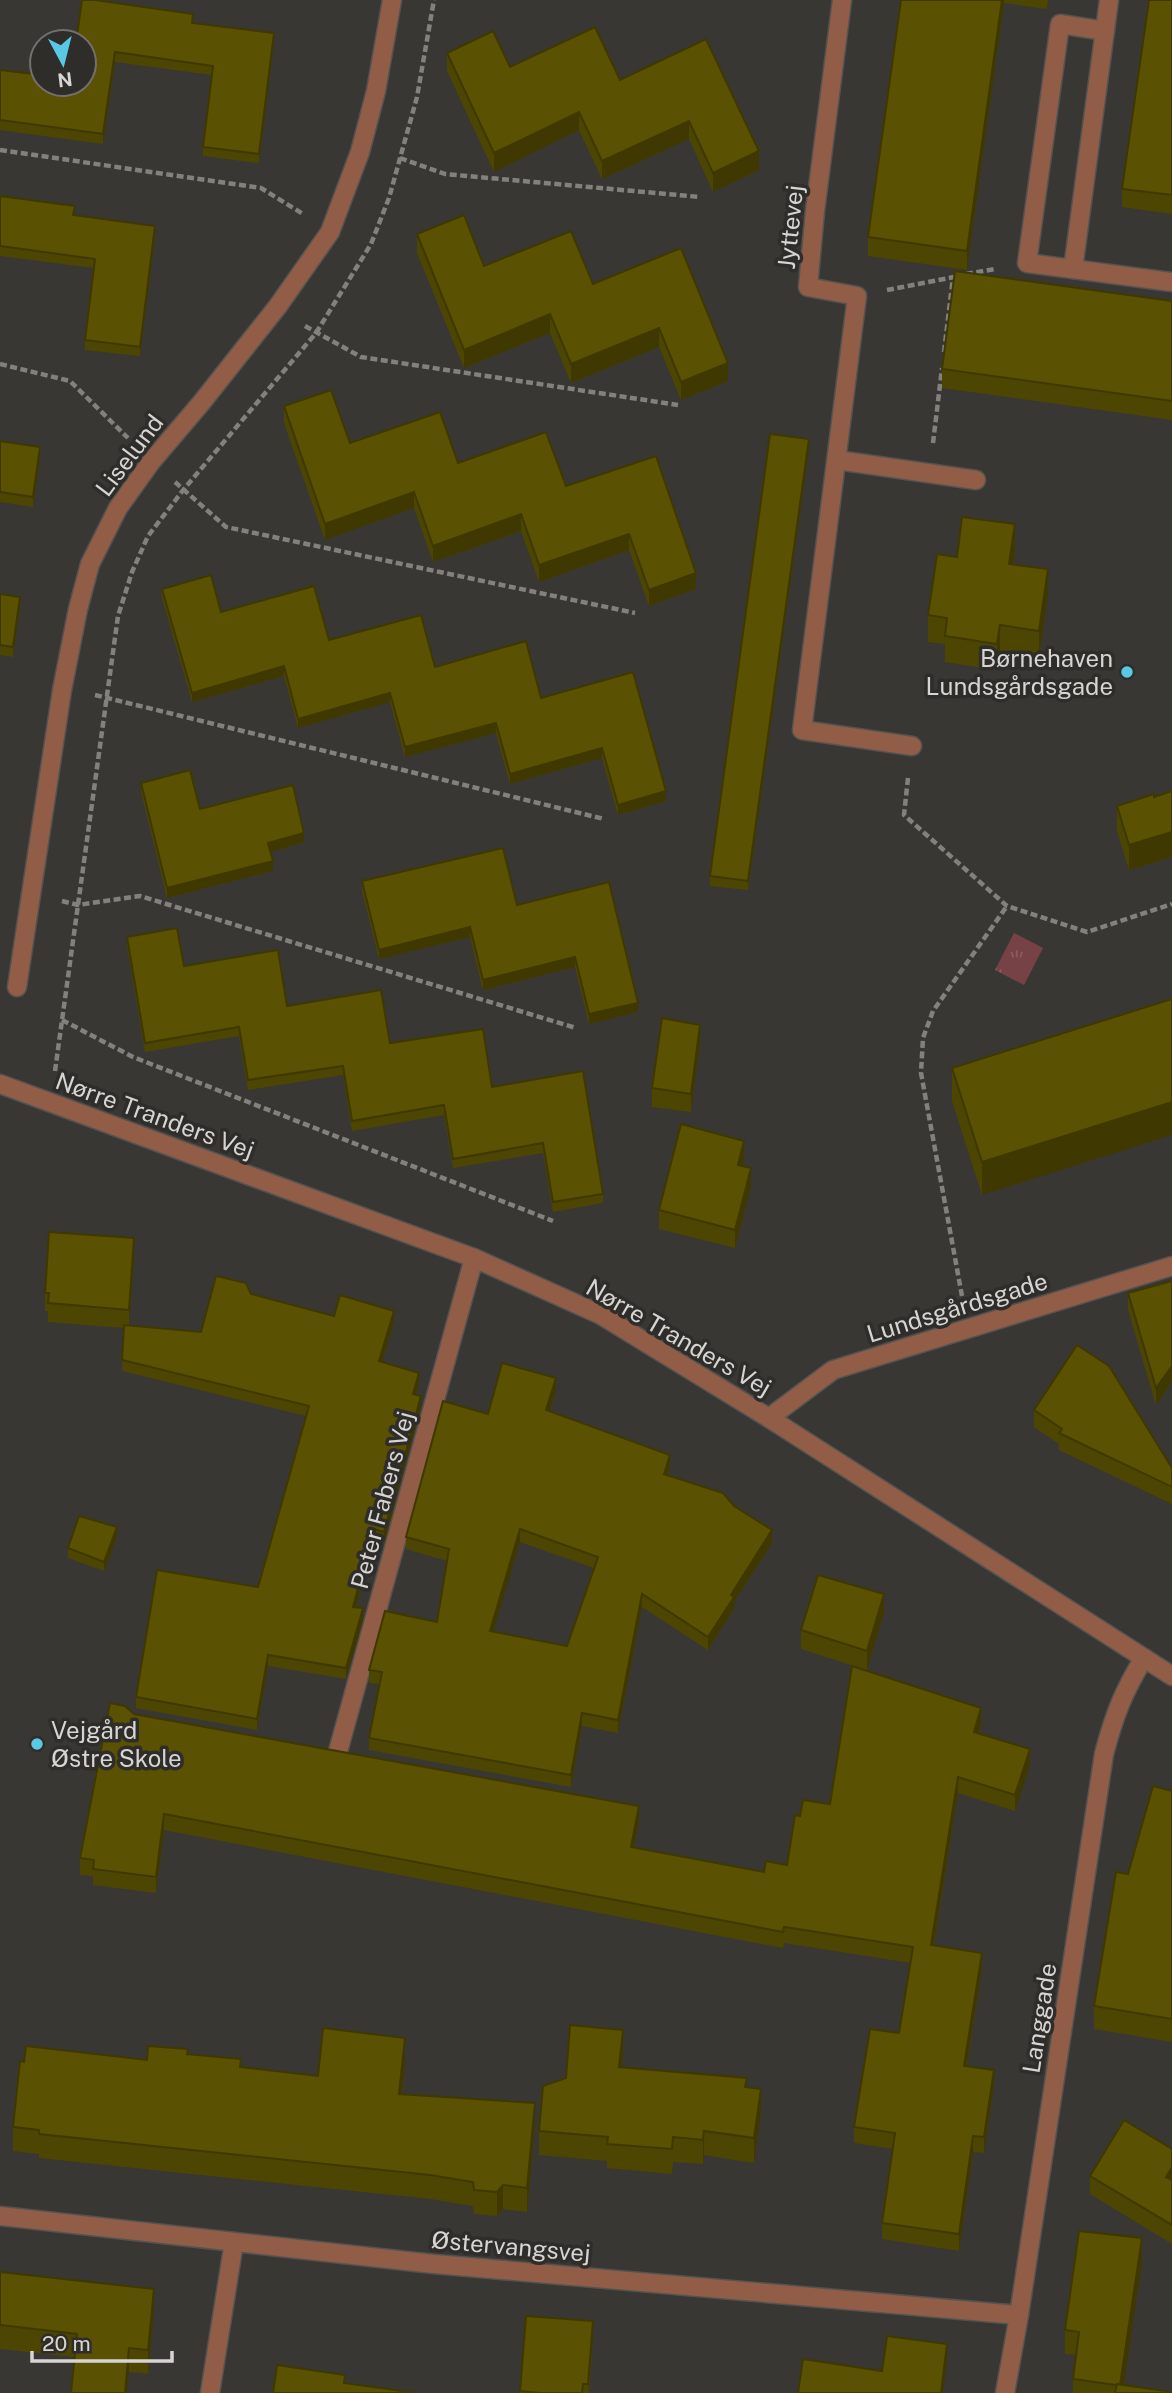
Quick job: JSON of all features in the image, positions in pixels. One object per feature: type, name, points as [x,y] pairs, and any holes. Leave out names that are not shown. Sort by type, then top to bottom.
[{"type":"street","name":"Liselund","points":[[17,986],[62,690],[90,564],[118,508],[151,462],[278,306],[330,232],[360,152],[376,91],[392,0]]},
{"type":"street","name":"Jyttevej","points":[[842,0],[808,287],[857,296]]},
{"type":"street","points":[[1073,269],[1109,0]]},
{"type":"street","points":[[1105,30],[1059,24],[1027,263],[1172,282]]},
{"type":"street","points":[[857,296],[802,730],[912,746]]},
{"type":"street","points":[[837,460],[976,480]]},
{"type":"street","name":"Nørre Tranders Vej","points":[[0,1084],[474,1258],[601,1315],[769,1418],[1172,1676]]},
{"type":"street","name":"Peter Fabers Vej","points":[[337,1755],[474,1258]]},
{"type":"street","name":"Lundsgårdsgade","points":[[769,1418],[833,1370],[1172,1266]]},
{"type":"street","name":"Langgade","points":[[1005,2393],[1104,1754],[1115,1712],[1144,1658]]},
{"type":"street","name":"Østervangsvej","points":[[0,2216],[434,2264],[1019,2315]]},
{"type":"street","points":[[210,2393],[233,2242]]},
{"type":"path","points":[[50,1102],[118,615],[132,572],[148,537],[184,489],[316,333],[371,244],[401,159],[417,97],[434,0]]},
{"type":"path","points":[[0,150],[261,187],[330,232]]},
{"type":"path","points":[[360,152],[401,159],[445,174],[700,197]]},
{"type":"path","points":[[857,296],[1027,263]]},
{"type":"path","points":[[929,474],[953,277]]},
{"type":"path","points":[[278,306],[316,333],[361,357],[678,405]]},
{"type":"path","points":[[0,364],[70,381],[151,462],[226,527],[635,613]]},
{"type":"path","points":[[62,690],[106,696],[604,819]]},
{"type":"path","points":[[912,746],[904,815],[1007,906],[1087,932],[1172,904]]},
{"type":"path","points":[[31,895],[78,905],[140,896],[576,1028]]},
{"type":"path","points":[[968,1330],[921,1073],[923,1038],[933,1012],[1007,906]]},
{"type":"path","points":[[62,1020],[133,1057],[553,1220]]},
{"type":"green space","points":[[1014,933],[1043,948],[1024,985],[995,970]]},
{"type":"building","points":[[82,0],[95,0],[193,14],[192,23],[274,33],[259,154],[203,147],[213,66],[115,52],[103,134],[0,120],[0,70],[28,73],[28,98],[98,98],[98,28],[78,28]]},
{"type":"building","points":[[901,0],[1002,0],[967,251],[868,237]]},
{"type":"building","points":[[1149,0],[1172,0],[1172,195],[1122,189]]},
{"type":"building","points":[[595,27],[620,80],[706,39],[759,151],[713,173],[689,121],[602,161],[579,112],[494,153],[447,53],[493,31],[510,67]]},
{"type":"building","points":[[0,196],[75,206],[73,215],[155,226],[140,347],[85,340],[95,259],[0,246]]},
{"type":"building","points":[[464,215],[484,266],[571,231],[593,284],[681,248],[728,363],[681,382],[659,328],[571,364],[550,314],[464,350],[417,234]]},
{"type":"building","points":[[955,271],[1172,301],[1172,401],[942,369]]},
{"type":"building","points":[[331,390],[350,443],[440,412],[458,463],[546,432],[566,486],[656,456],[696,573],[649,590],[629,534],[539,565],[521,514],[433,546],[414,492],[325,524],[284,406]]},
{"type":"building","points":[[770,434],[809,439],[748,881],[710,876]]},
{"type":"building","points":[[0,441],[40,447],[33,497],[0,492]]},
{"type":"building","points":[[962,517],[1015,524],[1009,564],[1048,569],[1039,631],[1000,625],[997,644],[945,636],[947,618],[928,615],[937,554],[957,557]]},
{"type":"building","points":[[211,575],[221,612],[314,586],[329,640],[421,615],[435,667],[526,641],[541,698],[633,672],[666,791],[618,805],[602,748],[510,774],[496,723],[405,747],[390,693],[298,719],[284,666],[192,693],[162,589]]},
{"type":"building","points":[[0,594],[20,597],[13,647],[0,645]]},
{"type":"building","points":[[190,770],[200,809],[293,785],[304,833],[268,843],[273,861],[167,888],[141,783]]},
{"type":"building","points":[[1172,791],[1172,832],[1129,845],[1117,806]]},
{"type":"building","points":[[503,848],[517,905],[609,882],[638,1003],[589,1014],[575,957],[483,980],[470,927],[379,950],[362,881]]},
{"type":"building","points":[[177,928],[184,966],[278,950],[287,1006],[381,990],[390,1043],[483,1029],[492,1087],[583,1071],[603,1194],[553,1202],[543,1143],[453,1159],[444,1105],[352,1121],[343,1066],[248,1080],[239,1027],[145,1043],[127,937]]},
{"type":"building","points":[[1172,999],[1172,1102],[982,1162],[952,1068]]},
{"type":"building","points":[[662,1018],[700,1025],[691,1094],[652,1088]]},
{"type":"building","points":[[681,1124],[744,1141],[738,1165],[751,1168],[735,1230],[659,1210]]},
{"type":"building","points":[[49,1232],[134,1238],[129,1310],[48,1303],[49,1293],[45,1293]]},
{"type":"building","points":[[216,1276],[246,1283],[251,1294],[334,1316],[340,1295],[394,1311],[379,1361],[419,1373],[413,1394],[421,1396],[384,1532],[374,1529],[353,1607],[363,1608],[346,1668],[268,1655],[257,1719],[136,1697],[157,1570],[258,1587],[309,1406],[122,1360],[124,1325],[201,1332]]},
{"type":"building","points":[[1172,1281],[1172,1366],[1156,1388],[1128,1293]]},
{"type":"building","points":[[1077,1345],[1109,1366],[1172,1468],[1172,1487],[1059,1433],[1062,1429],[1034,1410]]},
{"type":"building","points":[[502,1363],[556,1378],[546,1410],[670,1455],[664,1474],[723,1493],[734,1506],[772,1530],[708,1637],[642,1594],[618,1720],[582,1713],[571,1775],[369,1738],[382,1672],[369,1670],[385,1611],[437,1622],[449,1549],[406,1537],[443,1401],[488,1414]],"holes":[[[520,1529],[598,1557],[567,1646],[490,1631]]]},
{"type":"building","points":[[79,1516],[117,1527],[104,1562],[68,1548]]},
{"type":"building","points":[[818,1575],[884,1594],[867,1651],[801,1630]]},
{"type":"building","points":[[852,1666],[981,1708],[974,1732],[1030,1749],[1015,1795],[958,1777],[931,1945],[982,1953],[964,2066],[994,2070],[984,2137],[973,2136],[959,2234],[882,2223],[895,2133],[854,2127],[870,2029],[899,2033],[913,1947],[784,1927],[783,1932],[164,1814],[156,1877],[93,1869],[94,1860],[80,1858],[110,1703],[125,1706],[134,1714],[639,1806],[631,1847],[764,1872],[766,1861],[787,1865],[795,1815],[800,1816],[803,1800],[830,1804]]},
{"type":"building","points":[[1153,1786],[1172,1791],[1172,2019],[1094,2006],[1116,1872],[1128,1874]]},
{"type":"building","points":[[570,2025],[623,2030],[619,2067],[747,2078],[745,2087],[761,2089],[754,2138],[704,2131],[703,2140],[673,2137],[672,2149],[607,2144],[608,2137],[539,2131],[543,2086],[566,2078]]},
{"type":"building","points":[[323,2028],[405,2038],[399,2094],[535,2103],[527,2188],[503,2185],[497,2192],[474,2190],[473,2182],[430,2175],[39,2134],[39,2130],[13,2127],[20,2061],[24,2062],[26,2046],[147,2060],[148,2046],[188,2049],[187,2054],[241,2059],[240,2067],[318,2076]]},
{"type":"building","points":[[1124,2120],[1172,2149],[1172,2167],[1166,2177],[1172,2180],[1172,2225],[1090,2176]]},
{"type":"building","points":[[1079,2231],[1142,2238],[1120,2385],[1073,2379],[1079,2332],[1065,2330]]},
{"type":"building","points":[[0,2272],[154,2289],[148,2350],[129,2348],[125,2393],[71,2393],[77,2334],[0,2325]]},
{"type":"building","points":[[526,2316],[593,2321],[588,2384],[583,2384],[582,2393],[520,2391]]},
{"type":"building","points":[[887,2336],[947,2344],[941,2393],[798,2393],[803,2359],[882,2371]]},
{"type":"building","points":[[277,2365],[345,2375],[344,2383],[416,2393],[273,2393]]},
{"type":"building","points":[[1117,2384],[1172,2392],[1172,2393],[1115,2393]]},
{"type":"place","name":"Børnehaven Lundsgårdsgade","points":[[1127,672]]},
{"type":"place","name":"Vejgård Østre Skole","points":[[37,1744]]}]
